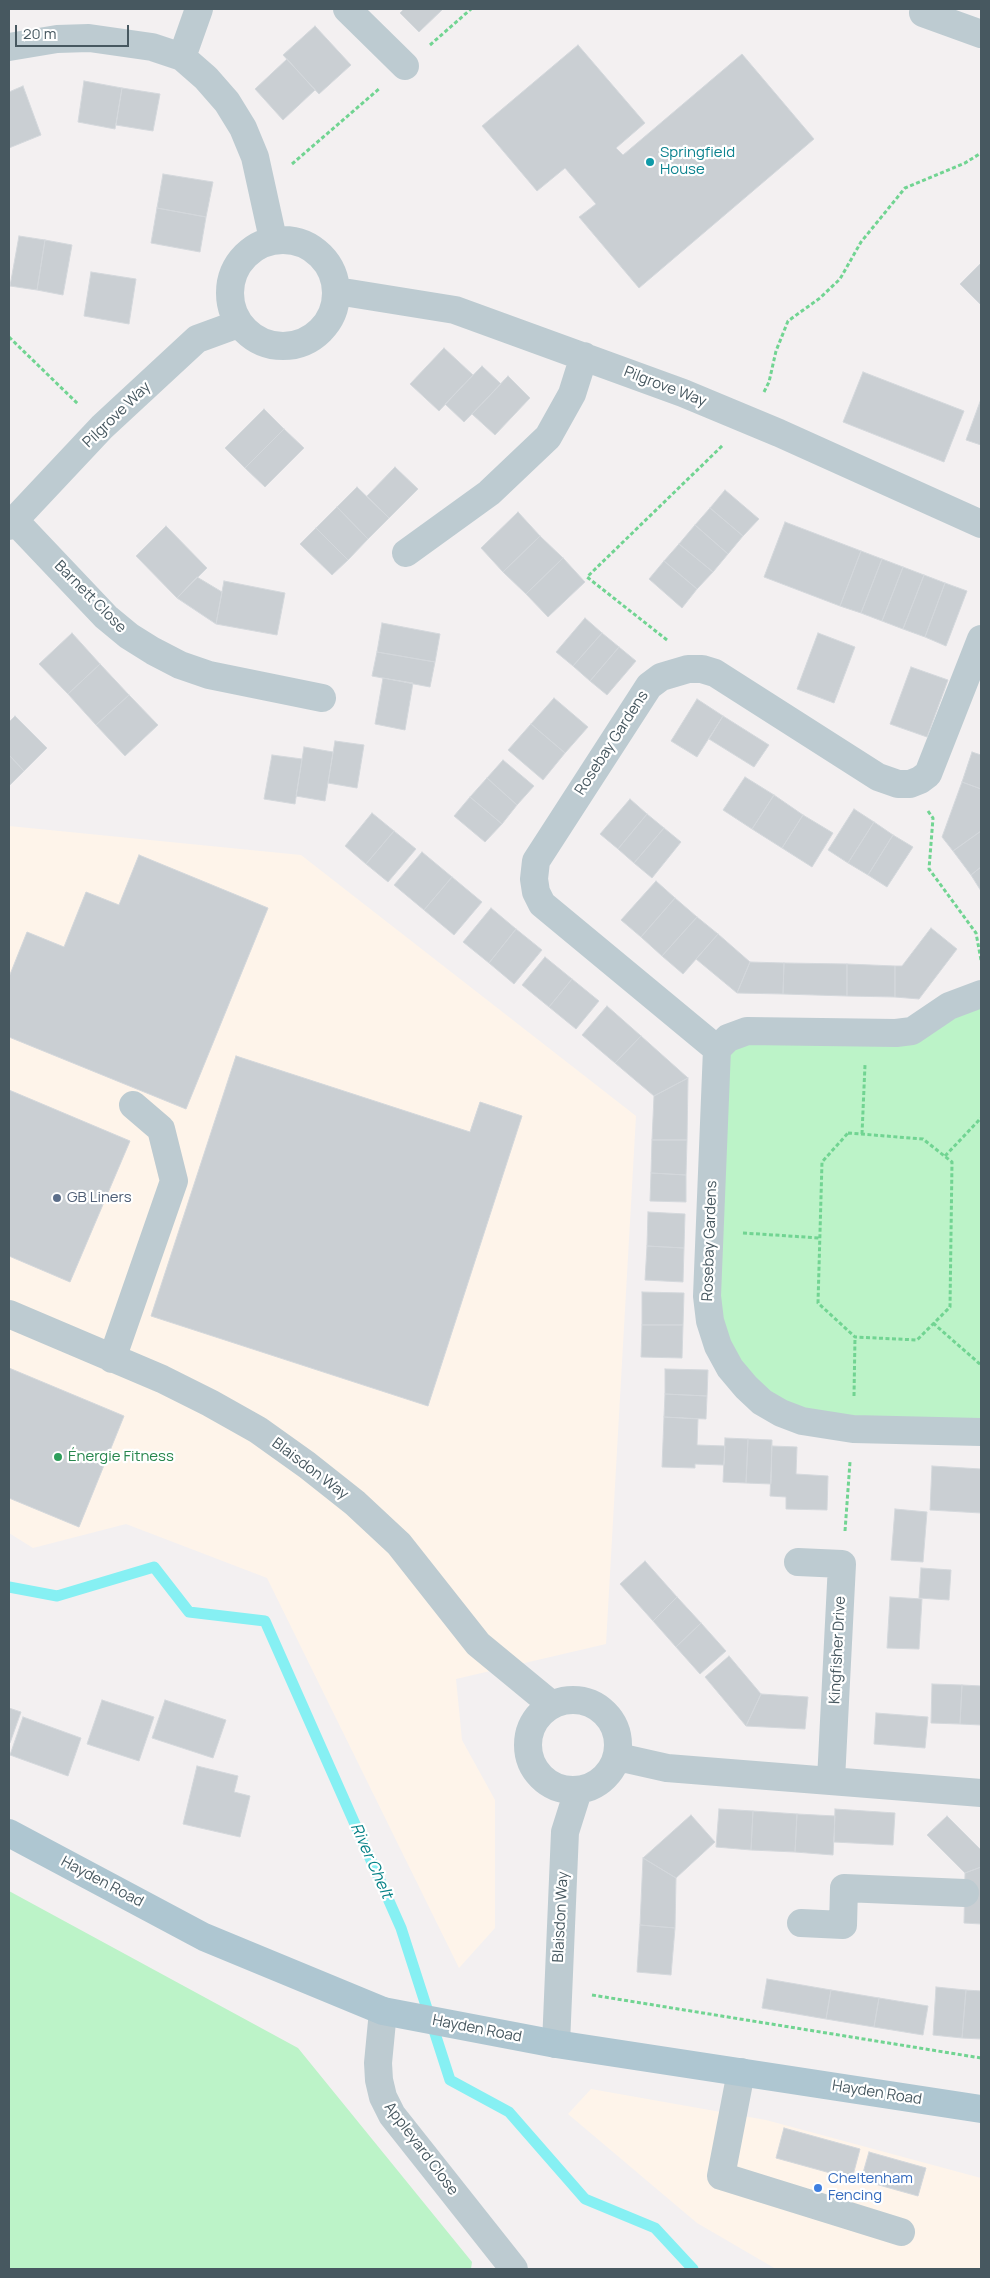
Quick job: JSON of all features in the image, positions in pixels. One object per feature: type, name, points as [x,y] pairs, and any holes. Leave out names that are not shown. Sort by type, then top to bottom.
[{"type":"main road","name":"Hayden Road","points":[[9,1832],[204,1937],[394,2013],[556,2044],[981,2108]]},
{"type":"street","points":[[182,58],[199,9]]},
{"type":"street","points":[[347,9],[405,66]]},
{"type":"street","points":[[924,9],[923,13],[981,34]]},
{"type":"street","points":[[9,48],[57,39],[89,38],[152,47],[182,58],[206,78],[227,102],[243,128],[255,158],[273,239]]},
{"type":"street","points":[[273,239],[296,240],[317,250],[331,268],[337,291],[334,310],[324,328],[309,340],[290,346],[270,346],[252,338],[238,324],[228,298],[232,272],[248,250],[273,239]]},
{"type":"street","name":"Pilgrove Way","points":[[337,291],[455,310],[584,356],[683,393],[981,524]]},
{"type":"street","name":"Pilgrove Way","points":[[11,523],[102,427],[197,339],[238,324]]},
{"type":"street","points":[[406,553],[489,492],[548,437],[572,394],[584,356]]},
{"type":"street","name":"Barnett Close","points":[[11,523],[106,617],[128,636],[153,652],[180,665],[209,675],[322,698]]},
{"type":"street","points":[[910,784],[928,774],[981,639]]},
{"type":"street","name":"Rosebay Gardens","points":[[910,784],[898,784],[878,777],[715,673],[702,669],[675,671],[661,677],[649,686],[536,861],[534,870],[535,885],[542,904],[718,1049],[707,1296],[710,1321],[718,1346],[730,1368],[757,1397],[781,1413],[802,1421],[853,1429],[981,1432]]},
{"type":"street","points":[[718,1049],[728,1038],[747,1031],[896,1034],[912,1030],[950,1006],[981,994]]},
{"type":"street","points":[[112,1359],[174,1181],[162,1128],[133,1105]]},
{"type":"street","name":"Blaisdon Way","points":[[9,1314],[162,1379],[210,1403],[258,1430],[307,1465],[355,1503],[399,1544],[478,1644],[552,1705]]},
{"type":"street","points":[[798,1562],[842,1564]]},
{"type":"street","name":"Kingfisher Drive","points":[[831,1780],[842,1564]]},
{"type":"street","points":[[572,1699],[592,1704],[607,1715],[616,1730],[618,1758],[602,1781],[578,1791],[556,1788],[538,1776],[528,1758],[527,1738],[533,1722],[552,1705],[572,1699]]},
{"type":"street","points":[[618,1758],[666,1768],[981,1793]]},
{"type":"street","name":"Blaisdon Way","points":[[556,2044],[565,1832],[578,1791]]},
{"type":"street","points":[[801,1924],[843,1925],[844,1888],[965,1893]]},
{"type":"street","name":"Appleyard Close","points":[[394,2013],[379,2080],[383,2097],[392,2115],[514,2269]]},
{"type":"street","points":[[741,2072],[721,2176],[901,2232]]},
{"type":"path","points":[[262,191],[471,9]]},
{"type":"path","points":[[669,641],[587,577],[748,421],[769,382],[776,351],[788,321],[820,298],[840,279],[861,242],[906,188],[966,163],[981,153]]},
{"type":"path","points":[[9,337],[102,427]]},
{"type":"path","points":[[910,784],[933,818],[929,869],[976,933],[981,963]]},
{"type":"path","points":[[862,1134],[867,1032]]},
{"type":"path","points":[[945,1156],[981,1118]]},
{"type":"path","points":[[848,1134],[923,1139],[945,1156],[952,1162],[950,1306],[917,1340],[855,1337],[818,1303],[822,1162],[848,1134]]},
{"type":"path","points":[[710,1231],[820,1238]]},
{"type":"path","points":[[933,1323],[981,1365]]},
{"type":"path","points":[[842,1564],[853,1429],[855,1337]]},
{"type":"path","points":[[557,1990],[981,2058]]},
{"type":"shaded area","points":[[9,826],[301,855],[636,1116],[606,1644],[456,1679],[462,1740],[495,1800],[495,1928],[459,1968],[267,1578],[126,1524],[33,1548],[9,1533]]},
{"type":"shaded area","name":"Cheltenham Fencing","points":[[591,2089],[766,2120],[981,2178],[981,2269],[776,2269],[697,2223],[568,2114]]},
{"type":"green space","points":[[981,994],[981,1432],[802,1421],[718,1346],[728,1038],[867,1032]]},
{"type":"green space","points":[[9,1891],[298,2048],[472,2262],[471,2269],[9,2269]]},
{"type":"building","points":[[404,9],[443,9],[419,32],[400,13]]},
{"type":"building","points":[[315,26],[351,65],[319,94],[283,55]]},
{"type":"building","name":"Springfield House","points":[[578,45],[645,123],[616,148],[623,155],[742,54],[814,139],[639,288],[579,217],[596,204],[565,168],[537,191],[482,126]]},
{"type":"building","points":[[287,59],[315,90],[283,120],[255,89]]},
{"type":"building","points":[[84,81],[122,88],[115,129],[78,122]]},
{"type":"building","points":[[23,86],[41,135],[9,148],[9,92]]},
{"type":"building","points":[[122,88],[160,94],[153,131],[116,125]]},
{"type":"building","points":[[163,174],[213,182],[206,217],[157,208]]},
{"type":"building","points":[[157,208],[206,217],[200,252],[151,243]]},
{"type":"building","points":[[19,236],[45,240],[37,290],[10,286]]},
{"type":"building","points":[[45,240],[72,245],[63,295],[37,290]]},
{"type":"building","points":[[981,263],[981,305],[960,284]]},
{"type":"building","points":[[91,272],[136,279],[129,324],[84,316]]},
{"type":"building","points":[[444,348],[473,375],[439,411],[410,384]]},
{"type":"building","points":[[482,366],[501,384],[464,422],[445,404]]},
{"type":"building","points":[[863,372],[964,411],[944,462],[843,422]]},
{"type":"building","points":[[508,376],[530,398],[495,435],[472,414]]},
{"type":"building","points":[[981,399],[981,445],[966,440]]},
{"type":"building","points":[[264,409],[284,429],[245,468],[225,448]]},
{"type":"building","points":[[284,429],[304,448],[265,487],[245,468]]},
{"type":"building","points":[[395,467],[418,489],[389,518],[367,496]]},
{"type":"building","points":[[357,487],[389,518],[368,539],[337,507]]},
{"type":"building","points":[[725,490],[759,519],[743,536],[710,508]]},
{"type":"building","points":[[337,507],[368,539],[348,560],[316,528]]},
{"type":"building","points":[[710,508],[743,536],[728,554],[695,525]]},
{"type":"building","points":[[518,512],[540,536],[503,572],[481,548]]},
{"type":"building","points":[[785,522],[861,551],[840,606],[764,577]]},
{"type":"building","points":[[695,525],[728,554],[713,572],[679,544]]},
{"type":"building","points":[[166,526],[207,568],[177,598],[136,556]]},
{"type":"building","points":[[316,528],[348,560],[332,575],[300,544]]},
{"type":"building","points":[[540,536],[563,558],[526,594],[503,572]]},
{"type":"building","points":[[679,544],[713,572],[697,589],[664,561]]},
{"type":"building","points":[[861,551],[882,559],[861,613],[840,606]]},
{"type":"building","points":[[563,558],[585,582],[548,617],[526,594]]},
{"type":"building","points":[[882,559],[903,567],[882,621],[861,613]]},
{"type":"building","points":[[664,561],[697,589],[682,608],[649,579]]},
{"type":"building","points":[[903,567],[924,575],[903,629],[882,621]]},
{"type":"building","points":[[924,575],[945,583],[925,637],[903,629]]},
{"type":"building","points":[[197,577],[222,592],[216,624],[177,598]]},
{"type":"building","points":[[224,581],[285,593],[277,635],[216,624]]},
{"type":"building","points":[[945,583],[967,591],[946,646],[925,637]]},
{"type":"building","points":[[585,618],[602,633],[573,666],[556,652]]},
{"type":"building","points":[[382,623],[440,634],[435,662],[377,652]]},
{"type":"building","points":[[72,633],[100,664],[68,694],[39,664]]},
{"type":"building","points":[[602,633],[619,647],[590,681],[573,666]]},
{"type":"building","points":[[818,633],[855,647],[834,703],[797,689]]},
{"type":"building","points":[[619,647],[636,661],[607,695],[590,681]]},
{"type":"building","points":[[377,652],[435,662],[430,687],[372,676]]},
{"type":"building","points":[[100,664],[129,695],[96,725],[68,694]]},
{"type":"building","points":[[911,667],[948,680],[927,737],[890,724]]},
{"type":"building","points":[[383,678],[413,683],[405,730],[375,724]]},
{"type":"building","points":[[129,695],[158,725],[125,756],[96,725]]},
{"type":"building","points":[[554,698],[588,727],[565,753],[531,724]]},
{"type":"building","points":[[697,699],[723,716],[697,757],[671,741]]},
{"type":"building","points":[[15,716],[47,748],[24,771],[9,755],[9,722]]},
{"type":"building","points":[[723,716],[769,745],[754,767],[709,739]]},
{"type":"building","points":[[531,724],[565,753],[543,780],[508,750]]},
{"type":"building","points":[[335,741],[364,745],[357,788],[328,783]]},
{"type":"building","points":[[304,747],[333,752],[325,801],[296,796]]},
{"type":"building","points":[[972,752],[981,755],[981,789],[962,782]]},
{"type":"building","points":[[9,755],[24,771],[9,786]]},
{"type":"building","points":[[272,755],[302,759],[295,804],[264,799]]},
{"type":"building","points":[[503,760],[534,786],[517,805],[487,778]]},
{"type":"building","points":[[745,777],[774,795],[752,829],[723,810]]},
{"type":"building","points":[[487,778],[517,805],[502,824],[470,797]]},
{"type":"building","points":[[962,782],[981,789],[981,831],[953,851],[942,837]]},
{"type":"building","points":[[774,795],[803,815],[782,848],[752,829]]},
{"type":"building","points":[[470,797],[502,824],[485,842],[454,816]]},
{"type":"building","points":[[630,799],[647,814],[618,849],[600,834]]},
{"type":"building","points":[[854,809],[874,822],[848,863],[828,850]]},
{"type":"building","points":[[372,813],[394,831],[366,864],[345,846]]},
{"type":"building","points":[[647,814],[664,828],[634,863],[618,849]]},
{"type":"building","points":[[803,815],[833,833],[812,867],[782,848]]},
{"type":"building","points":[[874,822],[893,835],[868,875],[848,863]]},
{"type":"building","points":[[664,828],[681,842],[652,878],[634,863]]},
{"type":"building","points":[[394,831],[416,849],[388,882],[366,864]]},
{"type":"building","points":[[981,831],[981,867],[971,875],[953,851]]},
{"type":"building","points":[[893,835],[913,847],[887,887],[868,875]]},
{"type":"building","points":[[422,852],[452,877],[424,910],[394,885]]},
{"type":"building","points":[[139,855],[268,908],[186,1109],[9,1037],[9,977],[27,932],[64,947],[86,892],[119,905]]},
{"type":"building","points":[[981,867],[981,891],[971,875]]},
{"type":"building","points":[[452,877],[482,902],[454,935],[424,910]]},
{"type":"building","points":[[656,881],[675,898],[641,937],[621,920]]},
{"type":"building","points":[[675,898],[697,917],[662,956],[641,937]]},
{"type":"building","points":[[491,908],[516,929],[489,963],[463,942]]},
{"type":"building","points":[[697,917],[718,934],[683,974],[662,956]]},
{"type":"building","points":[[931,928],[957,949],[919,999],[895,997],[895,966],[902,966]]},
{"type":"building","points":[[516,929],[542,950],[514,984],[489,963]]},
{"type":"building","points":[[718,934],[750,962],[737,993],[696,959]]},
{"type":"building","points":[[545,957],[572,979],[549,1007],[522,985]]},
{"type":"building","points":[[750,962],[784,963],[783,994],[737,993]]},
{"type":"building","points":[[784,963],[847,964],[847,996],[783,994]]},
{"type":"building","points":[[847,964],[895,966],[895,997],[847,996]]},
{"type":"building","points":[[572,979],[599,1001],[576,1029],[549,1007]]},
{"type":"building","points":[[607,1006],[641,1036],[615,1063],[582,1035]]},
{"type":"building","points":[[641,1036],[688,1078],[654,1096],[615,1063]]},
{"type":"building","points":[[236,1056],[470,1132],[480,1102],[522,1116],[428,1406],[151,1316]]},
{"type":"building","points":[[688,1078],[687,1140],[652,1140],[654,1096]]},
{"type":"building","name":"GB Liners","points":[[9,1090],[130,1141],[70,1282],[9,1256]]},
{"type":"building","points":[[652,1140],[687,1140],[686,1175],[651,1173]]},
{"type":"building","points":[[651,1173],[686,1175],[686,1202],[650,1201]]},
{"type":"building","points":[[648,1212],[685,1214],[684,1248],[647,1246]]},
{"type":"building","points":[[647,1246],[684,1248],[683,1282],[645,1280]]},
{"type":"building","points":[[642,1292],[684,1293],[683,1325],[642,1325]]},
{"type":"building","points":[[642,1325],[683,1325],[682,1358],[641,1357]]},
{"type":"building","name":"Énergie Fitness","points":[[9,1368],[124,1416],[79,1527],[9,1498]]},
{"type":"building","points":[[665,1369],[708,1370],[707,1396],[665,1394]]},
{"type":"building","points":[[665,1394],[707,1396],[706,1419],[664,1417]]},
{"type":"building","points":[[664,1417],[698,1419],[697,1445],[725,1446],[724,1465],[695,1464],[695,1468],[662,1467]]},
{"type":"building","points":[[725,1438],[748,1439],[746,1483],[723,1482]]},
{"type":"building","points":[[748,1439],[772,1440],[771,1484],[746,1483]]},
{"type":"building","points":[[772,1446],[797,1447],[796,1474],[828,1476],[827,1510],[786,1509],[786,1497],[770,1496]]},
{"type":"building","points":[[932,1466],[981,1469],[981,1513],[930,1510]]},
{"type":"building","points":[[895,1509],[927,1512],[923,1562],[891,1560]]},
{"type":"building","points":[[645,1561],[677,1597],[653,1621],[620,1584]]},
{"type":"building","points":[[921,1568],[951,1570],[949,1600],[919,1598]]},
{"type":"building","points":[[677,1597],[701,1623],[676,1647],[653,1621]]},
{"type":"building","points":[[890,1597],[922,1599],[919,1649],[887,1648]]},
{"type":"building","points":[[701,1623],[726,1651],[700,1674],[676,1647]]},
{"type":"building","points":[[729,1656],[761,1694],[746,1726],[705,1677]]},
{"type":"building","points":[[932,1684],[962,1685],[960,1724],[931,1723]]},
{"type":"building","points":[[962,1685],[981,1686],[981,1725],[960,1724]]},
{"type":"building","points":[[761,1694],[808,1697],[805,1729],[746,1726]]},
{"type":"building","points":[[102,1700],[154,1717],[139,1761],[87,1744]]},
{"type":"building","points":[[165,1700],[226,1720],[213,1758],[152,1738]]},
{"type":"building","points":[[9,1708],[21,1712],[10,1743],[9,1743]]},
{"type":"building","points":[[876,1713],[928,1717],[925,1748],[874,1744]]},
{"type":"building","points":[[23,1717],[81,1738],[68,1776],[10,1755]]},
{"type":"building","points":[[197,1766],[238,1776],[234,1792],[250,1796],[240,1837],[183,1824]]},
{"type":"building","points":[[719,1809],[753,1811],[751,1850],[716,1847]]},
{"type":"building","points":[[835,1809],[895,1813],[893,1845],[834,1842]]},
{"type":"building","points":[[753,1811],[797,1814],[795,1852],[751,1850]]},
{"type":"building","points":[[797,1814],[835,1816],[833,1855],[795,1852]]},
{"type":"building","points":[[691,1815],[715,1842],[676,1878],[643,1858]]},
{"type":"building","points":[[947,1816],[981,1850],[981,1867],[965,1873],[927,1835]]},
{"type":"building","points":[[643,1858],[676,1878],[675,1928],[640,1925]]},
{"type":"building","points":[[981,1867],[981,1924],[964,1923],[965,1873]]},
{"type":"building","points":[[640,1925],[675,1928],[671,1975],[637,1972]]},
{"type":"building","points":[[767,1979],[831,1990],[826,2019],[762,2008]]},
{"type":"building","points":[[936,1987],[966,1990],[962,2038],[933,2035]]},
{"type":"building","points":[[831,1990],[879,1998],[874,2027],[826,2019]]},
{"type":"building","points":[[966,1990],[981,1991],[981,2039],[962,2038]]},
{"type":"building","points":[[879,1998],[928,2006],[923,2035],[874,2027]]},
{"type":"building","points":[[784,2128],[860,2149],[852,2179],[776,2158]]},
{"type":"building","points":[[869,2152],[926,2168],[918,2196],[861,2180]]},
{"type":"waterway","name":"River Chelt","points":[[9,1587],[57,1596],[154,1567],[189,1612],[265,1621],[401,1928],[450,2080],[509,2112],[585,2199],[655,2228],[693,2269]]},
{"type":"place","name":"Springfield House","points":[[650,162]]},
{"type":"place","name":"GB Liners","points":[[57,1198]]},
{"type":"place","name":"Énergie Fitness","points":[[58,1457]]},
{"type":"place","name":"Cheltenham Fencing","points":[[818,2188]]}]
